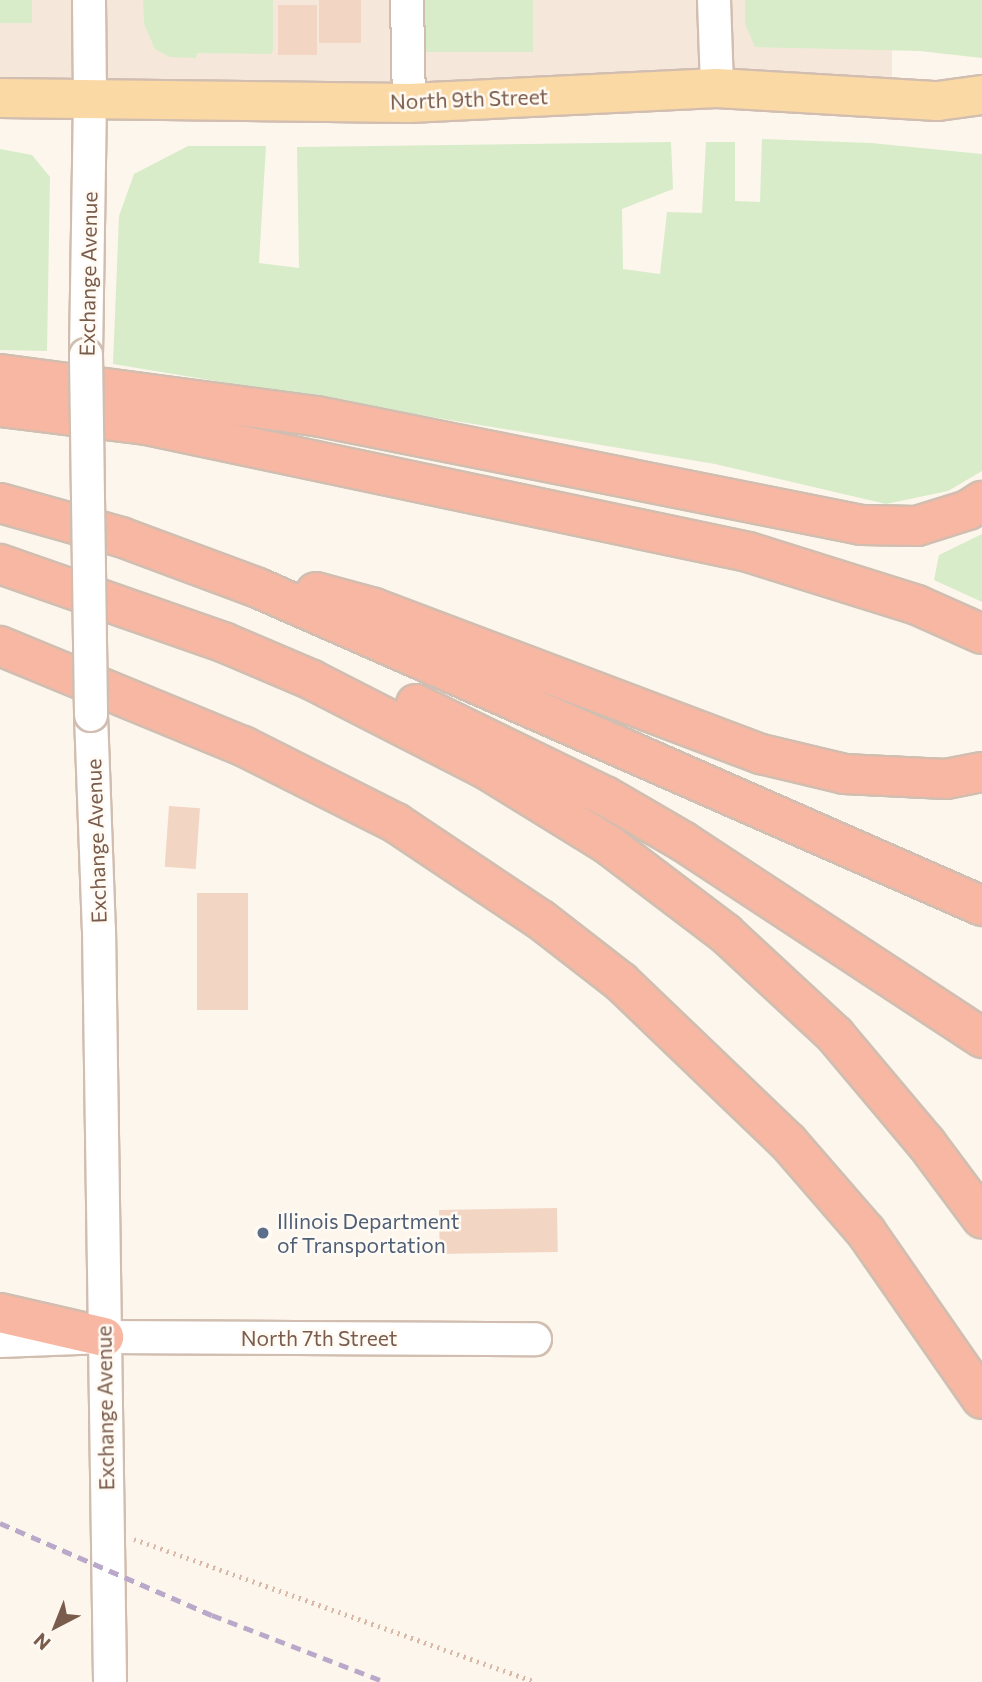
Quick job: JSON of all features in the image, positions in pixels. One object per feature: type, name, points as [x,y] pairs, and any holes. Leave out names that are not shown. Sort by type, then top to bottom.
[{"type":"highway","points":[[0,374],[316,416],[862,525],[917,526],[968,510],[982,501]]},
{"type":"highway","points":[[0,407],[146,425],[748,552],[917,605],[982,634]]},
{"type":"highway","points":[[0,503],[121,537],[258,587],[982,906]]},
{"type":"highway","points":[[0,564],[223,642],[345,696],[486,768],[609,845],[725,933],[835,1035],[926,1143],[982,1218]]},
{"type":"highway","points":[[39,576],[166,597],[205,611],[352,674],[519,752],[605,796],[684,842],[982,1038]]},
{"type":"highway","points":[[258,587],[314,592],[374,608],[761,754],[844,774],[946,779],[982,772]]},
{"type":"highway","points":[[0,646],[243,746],[396,822],[541,920],[621,982],[788,1142],[866,1232],[982,1399]]},
{"type":"highway","points":[[0,1313],[104,1337]]},
{"type":"main road","name":"North 9th Street","points":[[0,98],[90,97],[409,103],[717,88],[938,101],[982,94]]},
{"type":"main road","name":"North 9th Street","points":[[938,101],[982,121]]},
{"type":"street","name":"Exchange Avenue","points":[[89,0],[86,355],[91,715],[99,929],[110,1682]]},
{"type":"street","points":[[407,0],[409,103]]},
{"type":"street","points":[[714,0],[717,88]]},
{"type":"street","name":"North 7th Street","points":[[0,1342],[104,1337],[535,1339]]},
{"type":"path","points":[[107,1529],[536,1682]]},
{"type":"shaded area","points":[[0,0],[892,0],[892,107],[0,107]]},
{"type":"green space","points":[[0,0],[32,0],[32,23],[0,23]]},
{"type":"green space","points":[[143,0],[273,0],[273,50],[271,54],[197,53],[196,58],[170,57],[155,49],[144,24]]},
{"type":"green space","points":[[424,0],[533,0],[533,52],[424,52]]},
{"type":"green space","points":[[745,0],[982,0],[982,58],[920,51],[755,47],[745,24]]},
{"type":"green space","points":[[762,139],[871,143],[982,154],[982,471],[948,491],[886,504],[715,464],[113,364],[119,216],[134,174],[188,146],[266,146],[259,263],[299,268],[297,147],[671,142],[673,189],[622,209],[623,269],[660,274],[667,212],[702,213],[706,142],[735,142],[735,201],[760,202]]},
{"type":"green space","points":[[0,149],[32,155],[50,177],[47,351],[0,350]]},
{"type":"green space","points":[[982,534],[982,602],[934,580],[939,555]]},
{"type":"building","points":[[319,0],[361,0],[361,43],[319,43]]},
{"type":"building","points":[[278,5],[317,5],[317,55],[278,55]]},
{"type":"building","points":[[169,806],[200,808],[196,869],[165,867]]},
{"type":"building","points":[[197,893],[248,893],[248,1010],[197,1010]]},
{"type":"building","points":[[557,1208],[558,1252],[440,1254],[439,1210]]},
{"type":"railway","points":[[0,1523],[212,1615],[386,1682]]},
{"type":"place","name":"Illinois Department of Transportation","points":[[263,1233]]}]
